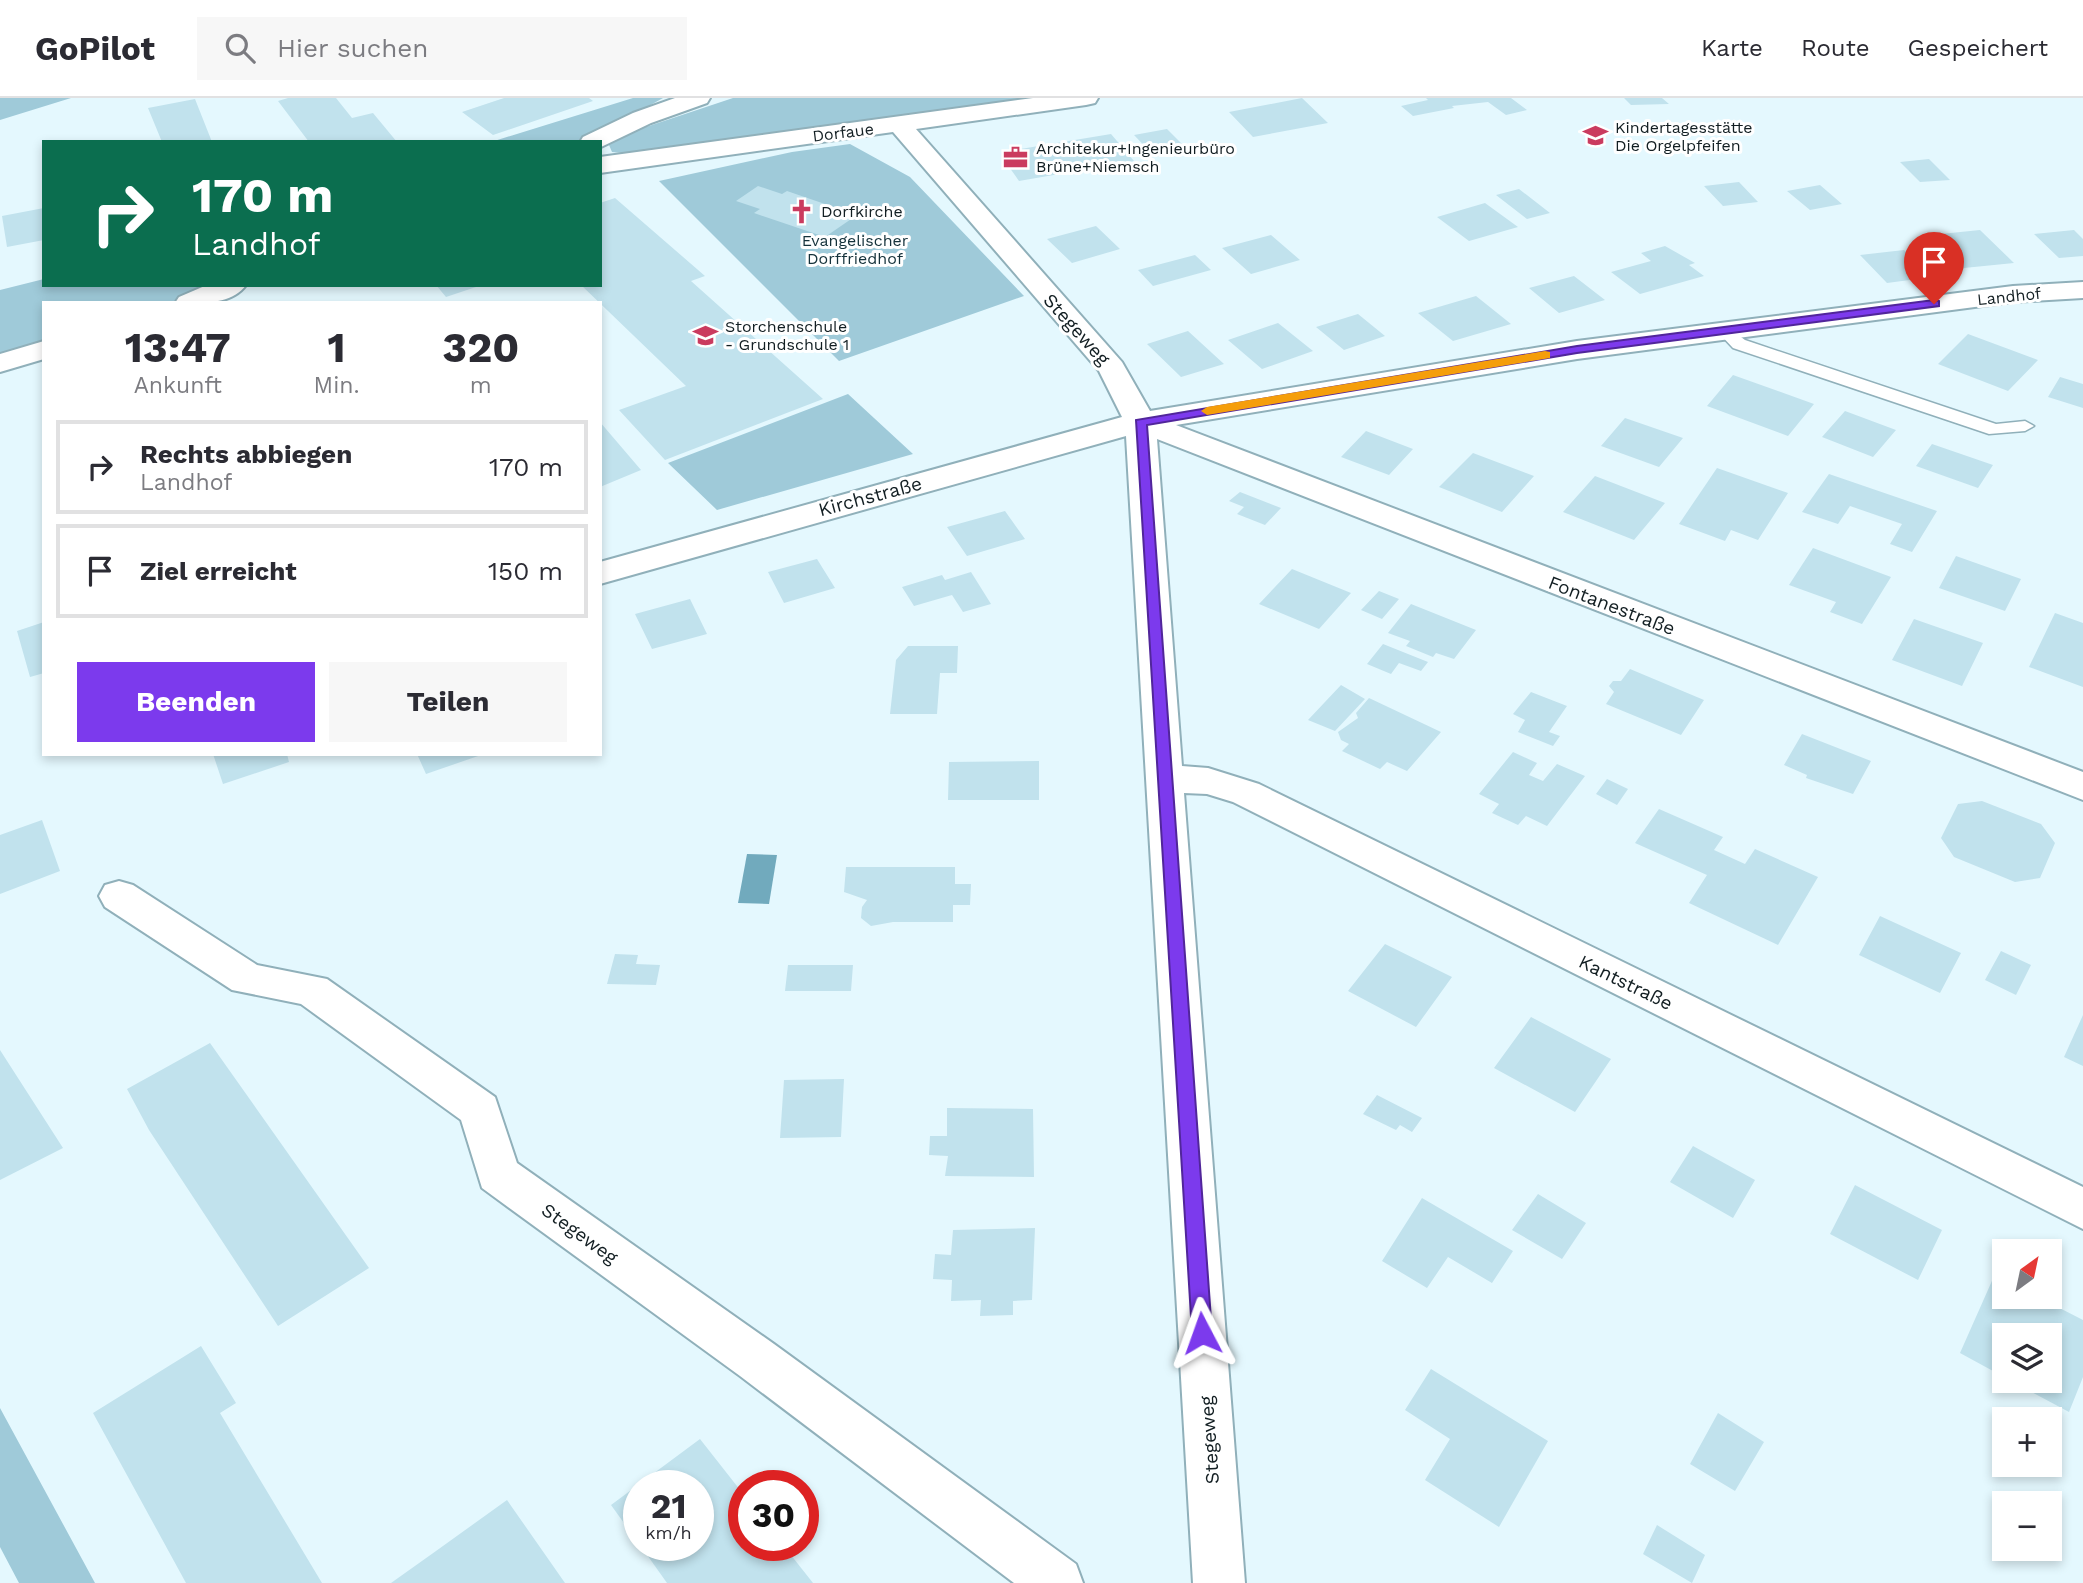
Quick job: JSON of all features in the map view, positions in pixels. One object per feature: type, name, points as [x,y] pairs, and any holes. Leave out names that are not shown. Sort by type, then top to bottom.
[{"type":"street","points":[[595,140],[611,131],[698,98]]},
{"type":"street","name":"Dorfaue","points":[[602,165],[689,150],[900,125],[1086,98]]},
{"type":"street","name":"Stegeweg","points":[[900,125],[938,172],[1112,368],[1140,422],[1219,1583]]},
{"type":"street","points":[[193,301],[227,287]]},
{"type":"street","name":"Landhof","points":[[1140,422],[1577,350],[2012,294],[2083,290]]},
{"type":"street","points":[[0,363],[42,351]]},
{"type":"street","name":"Kirchstraße","points":[[602,572],[1140,422]]},
{"type":"street","name":"Fontanestraße","points":[[1140,422],[2083,787]]},
{"type":"street","name":"Kantstraße","points":[[1163,778],[1208,781],[1245,793],[2083,1209]]},
{"type":"street","name":"Stegeweg","points":[[119,896],[247,979],[312,990],[480,1110],[498,1174],[757,1360],[1057,1583]]},
{"type":"lane","points":[[1726,331],[1739,344],[1995,430],[2025,426]]},
{"type":"green space","points":[[0,98],[71,98],[0,120]]},
{"type":"green space","points":[[633,98],[663,98],[589,140],[497,140]]},
{"type":"green space","points":[[733,98],[1033,98],[632,154],[612,152],[609,145],[625,134]]},
{"type":"green space","name":"Evangelischer Dorffriedhof","points":[[850,144],[910,177],[1024,296],[839,361],[659,181],[792,152]]},
{"type":"green space","points":[[42,280],[42,287],[207,287],[174,301],[42,301],[42,341],[0,353],[0,290]]},
{"type":"green space","points":[[848,394],[913,454],[717,510],[668,463]]},
{"type":"green space","points":[[0,1408],[95,1583],[19,1583],[0,1547]]},
{"type":"shaded area","points":[[747,854],[777,855],[769,904],[738,903]]},
{"type":"building","points":[[288,98],[336,98],[352,118],[373,113],[395,140],[307,140],[278,101]]},
{"type":"building","points":[[504,98],[589,98],[593,101],[493,135],[462,112]]},
{"type":"building","points":[[1302,98],[1328,123],[1253,137],[1229,112]]},
{"type":"building","points":[[1426,98],[1511,98],[1527,110],[1506,115],[1488,102],[1452,106],[1454,108],[1413,116],[1401,106],[1428,100]]},
{"type":"building","points":[[1624,98],[1662,98],[1669,104],[1631,105]]},
{"type":"building","points":[[195,99],[211,140],[161,140],[148,108]]},
{"type":"building","points":[[1167,129],[1188,150],[1155,157],[1134,135]]},
{"type":"building","points":[[1111,134],[1134,161],[1019,181],[1002,157],[1008,151]]},
{"type":"building","points":[[1929,159],[1950,180],[1920,182],[1900,162]]},
{"type":"building","points":[[1739,182],[1758,202],[1723,206],[1704,186]]},
{"type":"building","points":[[1820,185],[1842,204],[1810,210],[1787,191]]},
{"type":"building","name":"Dorfkirche","points":[[758,186],[782,194],[787,191],[857,215],[825,237],[754,213],[760,209],[736,201]]},
{"type":"building","points":[[1519,189],[1550,213],[1527,219],[1496,195]]},
{"type":"building","points":[[615,198],[705,276],[691,281],[823,399],[665,460],[619,410],[686,386],[602,305],[602,301],[598,301],[583,287],[602,287],[602,202]]},
{"type":"building","points":[[1485,203],[1518,227],[1469,241],[1437,217]]},
{"type":"building","points":[[42,208],[42,240],[7,247],[2,216]]},
{"type":"building","points":[[1096,226],[1120,249],[1072,263],[1047,239]]},
{"type":"building","points":[[1980,230],[2014,263],[1964,268],[1931,235]]},
{"type":"building","points":[[2074,230],[2083,239],[2083,256],[2059,258],[2034,234]]},
{"type":"building","points":[[1271,235],[1300,260],[1251,274],[1222,248]]},
{"type":"building","points":[[1665,246],[1695,263],[1689,265],[1704,276],[1640,294],[1611,272],[1651,261],[1641,253]]},
{"type":"building","points":[[1904,250],[1932,277],[1887,283],[1860,255]]},
{"type":"building","points":[[1195,255],[1211,270],[1153,286],[1138,270]]},
{"type":"building","points":[[1574,276],[1605,300],[1559,313],[1529,288]]},
{"type":"building","points":[[438,287],[476,287],[446,297]]},
{"type":"building","points":[[1476,296],[1511,324],[1453,341],[1418,313]]},
{"type":"building","points":[[1358,314],[1385,336],[1344,350],[1316,327]]},
{"type":"building","points":[[1278,323],[1313,351],[1262,369],[1228,340]]},
{"type":"building","points":[[1188,331],[1224,364],[1181,377],[1147,344]]},
{"type":"building","points":[[1968,334],[2038,360],[2008,391],[1938,364]]},
{"type":"building","points":[[1733,375],[1814,404],[1788,436],[1707,406]]},
{"type":"building","points":[[2060,377],[2083,384],[2083,408],[2048,397]]},
{"type":"building","points":[[1845,411],[1896,430],[1873,457],[1822,437]]},
{"type":"building","points":[[1625,418],[1683,438],[1659,467],[1601,446]]},
{"type":"building","points":[[602,424],[641,470],[602,486]]},
{"type":"building","points":[[1366,431],[1413,449],[1389,475],[1341,457]]},
{"type":"building","points":[[1932,444],[1993,465],[1978,488],[1916,466]]},
{"type":"building","points":[[1473,453],[1534,476],[1502,512],[1439,487]]},
{"type":"building","points":[[1717,468],[1788,493],[1758,540],[1731,530],[1725,541],[1679,524]]},
{"type":"building","points":[[1829,474],[1937,511],[1912,552],[1890,544],[1902,524],[1850,506],[1838,524],[1802,512]]},
{"type":"building","points":[[1595,476],[1665,503],[1634,540],[1563,512]]},
{"type":"building","points":[[1240,492],[1281,508],[1265,525],[1237,514],[1244,507],[1229,501]]},
{"type":"building","points":[[1005,511],[1025,539],[967,556],[947,527]]},
{"type":"building","points":[[1813,548],[1891,577],[1862,624],[1830,612],[1836,602],[1789,585]]},
{"type":"building","points":[[1956,556],[2021,579],[2005,611],[1939,588]]},
{"type":"building","points":[[817,559],[835,588],[784,603],[768,572]]},
{"type":"building","points":[[1292,569],[1351,593],[1319,629],[1259,604]]},
{"type":"building","points":[[971,572],[991,604],[963,612],[952,595],[914,606],[902,587],[942,575],[945,580]]},
{"type":"building","points":[[1379,591],[1399,599],[1382,619],[1361,610]]},
{"type":"building","points":[[690,599],[707,634],[652,649],[635,614]]},
{"type":"building","points":[[1411,604],[1476,630],[1454,659],[1436,653],[1433,657],[1406,646],[1410,641],[1388,633]]},
{"type":"building","points":[[2055,613],[2083,623],[2083,687],[2029,667]]},
{"type":"building","points":[[1914,619],[1983,643],[1962,686],[1892,660]]},
{"type":"building","points":[[42,623],[42,674],[30,677],[17,631]]},
{"type":"building","points":[[1383,644],[1428,662],[1421,671],[1399,663],[1391,674],[1367,664]]},
{"type":"building","points":[[908,646],[958,646],[957,673],[940,673],[937,714],[890,714],[896,660]]},
{"type":"building","points":[[1630,669],[1704,700],[1681,735],[1606,704],[1614,692],[1609,686],[1613,681],[1621,681]]},
{"type":"building","points":[[1341,685],[1365,699],[1335,731],[1308,720]]},
{"type":"building","points":[[1531,692],[1567,706],[1549,732],[1560,736],[1553,746],[1518,732],[1525,720],[1513,714]]},
{"type":"building","points":[[1369,698],[1441,732],[1407,771],[1387,762],[1380,769],[1342,751],[1349,744],[1341,740],[1338,732],[1358,718],[1356,713]]},
{"type":"building","points":[[1802,734],[1871,761],[1853,794],[1806,778],[1807,775],[1784,765]]},
{"type":"building","points":[[1513,752],[1537,763],[1529,775],[1543,781],[1557,764],[1585,776],[1547,826],[1526,816],[1518,825],[1492,813],[1499,804],[1479,794]]},
{"type":"building","points":[[214,756],[288,756],[289,762],[223,784]]},
{"type":"building","points":[[418,756],[478,756],[426,774]]},
{"type":"building","points":[[1039,761],[1039,800],[948,800],[949,762]]},
{"type":"building","points":[[1607,779],[1628,789],[1617,805],[1596,794]]},
{"type":"building","points":[[1982,801],[2041,824],[2055,843],[2040,878],[2015,882],[1954,857],[1941,838],[1958,804]]},
{"type":"building","points":[[1659,809],[1723,837],[1714,850],[1745,864],[1755,849],[1818,877],[1778,945],[1689,903],[1707,875],[1635,843]]},
{"type":"building","points":[[42,820],[60,871],[0,894],[0,835]]},
{"type":"building","points":[[846,867],[955,867],[955,884],[971,884],[970,905],[953,905],[953,922],[893,922],[871,926],[861,918],[862,907],[867,900],[844,892]]},
{"type":"building","points":[[1880,916],[1961,953],[1940,993],[1859,955]]},
{"type":"building","points":[[1385,944],[1452,977],[1416,1027],[1348,991]]},
{"type":"building","points":[[2001,951],[2031,965],[2016,995],[1985,980]]},
{"type":"building","points":[[615,954],[638,955],[636,964],[660,965],[656,985],[607,984]]},
{"type":"building","points":[[788,965],[853,965],[851,991],[785,991]]},
{"type":"building","points":[[2083,1015],[2083,1066],[2064,1057]]},
{"type":"building","points":[[1531,1017],[1611,1059],[1575,1112],[1494,1068]]},
{"type":"building","points":[[210,1043],[369,1268],[278,1326],[149,1130],[127,1089]]},
{"type":"building","points":[[0,1050],[63,1148],[0,1180]]},
{"type":"building","points":[[844,1079],[841,1137],[780,1138],[784,1080]]},
{"type":"building","points":[[1377,1095],[1422,1118],[1412,1132],[1400,1125],[1396,1130],[1363,1114]]},
{"type":"building","points":[[947,1108],[1033,1109],[1034,1177],[945,1176],[948,1156],[929,1155],[930,1136],[947,1136]]},
{"type":"building","points":[[1693,1146],[1755,1180],[1733,1218],[1670,1182]]},
{"type":"building","points":[[1855,1185],[1942,1230],[1918,1280],[1830,1234]]},
{"type":"building","points":[[1538,1194],[1586,1223],[1562,1259],[1512,1230]]},
{"type":"building","points":[[1422,1198],[1513,1251],[1492,1283],[1448,1257],[1427,1288],[1382,1261]]},
{"type":"building","points":[[1035,1228],[1032,1300],[1013,1301],[1013,1315],[980,1316],[981,1300],[951,1301],[952,1280],[933,1279],[935,1254],[951,1255],[953,1230]]},
{"type":"building","points":[[1992,1281],[1992,1309],[2061,1309],[2083,1320],[2083,1377],[2069,1412],[2033,1393],[2062,1393],[2062,1323],[1992,1323],[1992,1370],[1960,1353]]},
{"type":"building","points":[[201,1346],[236,1403],[220,1413],[322,1583],[186,1583],[93,1413]]},
{"type":"building","points":[[1431,1369],[1548,1441],[1499,1527],[1425,1480],[1450,1439],[1405,1410]]},
{"type":"building","points":[[1718,1413],[1764,1442],[1735,1491],[1690,1464]]},
{"type":"building","points":[[700,1439],[728,1475],[728,1561],[796,1561],[813,1583],[667,1583],[651,1561],[714,1561],[714,1470],[658,1470]]},
{"type":"building","points":[[623,1496],[623,1522],[611,1505]]},
{"type":"building","points":[[507,1500],[565,1583],[391,1583],[436,1551]]},
{"type":"building","points":[[1657,1525],[1705,1555],[1692,1583],[1643,1554]]},
{"type":"slow traffic","points":[[1207,411],[1545,355]]},
{"type":"place","name":"Kindertagesstätte Die Orgelpfeifen","points":[[1595,136]]},
{"type":"place","name":"Architekur+Ingenieurbüro Brüne+Niemsch","points":[[1016,157]]},
{"type":"place","name":"Dorfkirche","points":[[801,211]]},
{"type":"place","name":"Storchenschule - Grundschule 1","points":[[705,335]]},
{"type":"route","points":[[1202,1333],[1140,422],[1577,350],[1934,304]]}]
